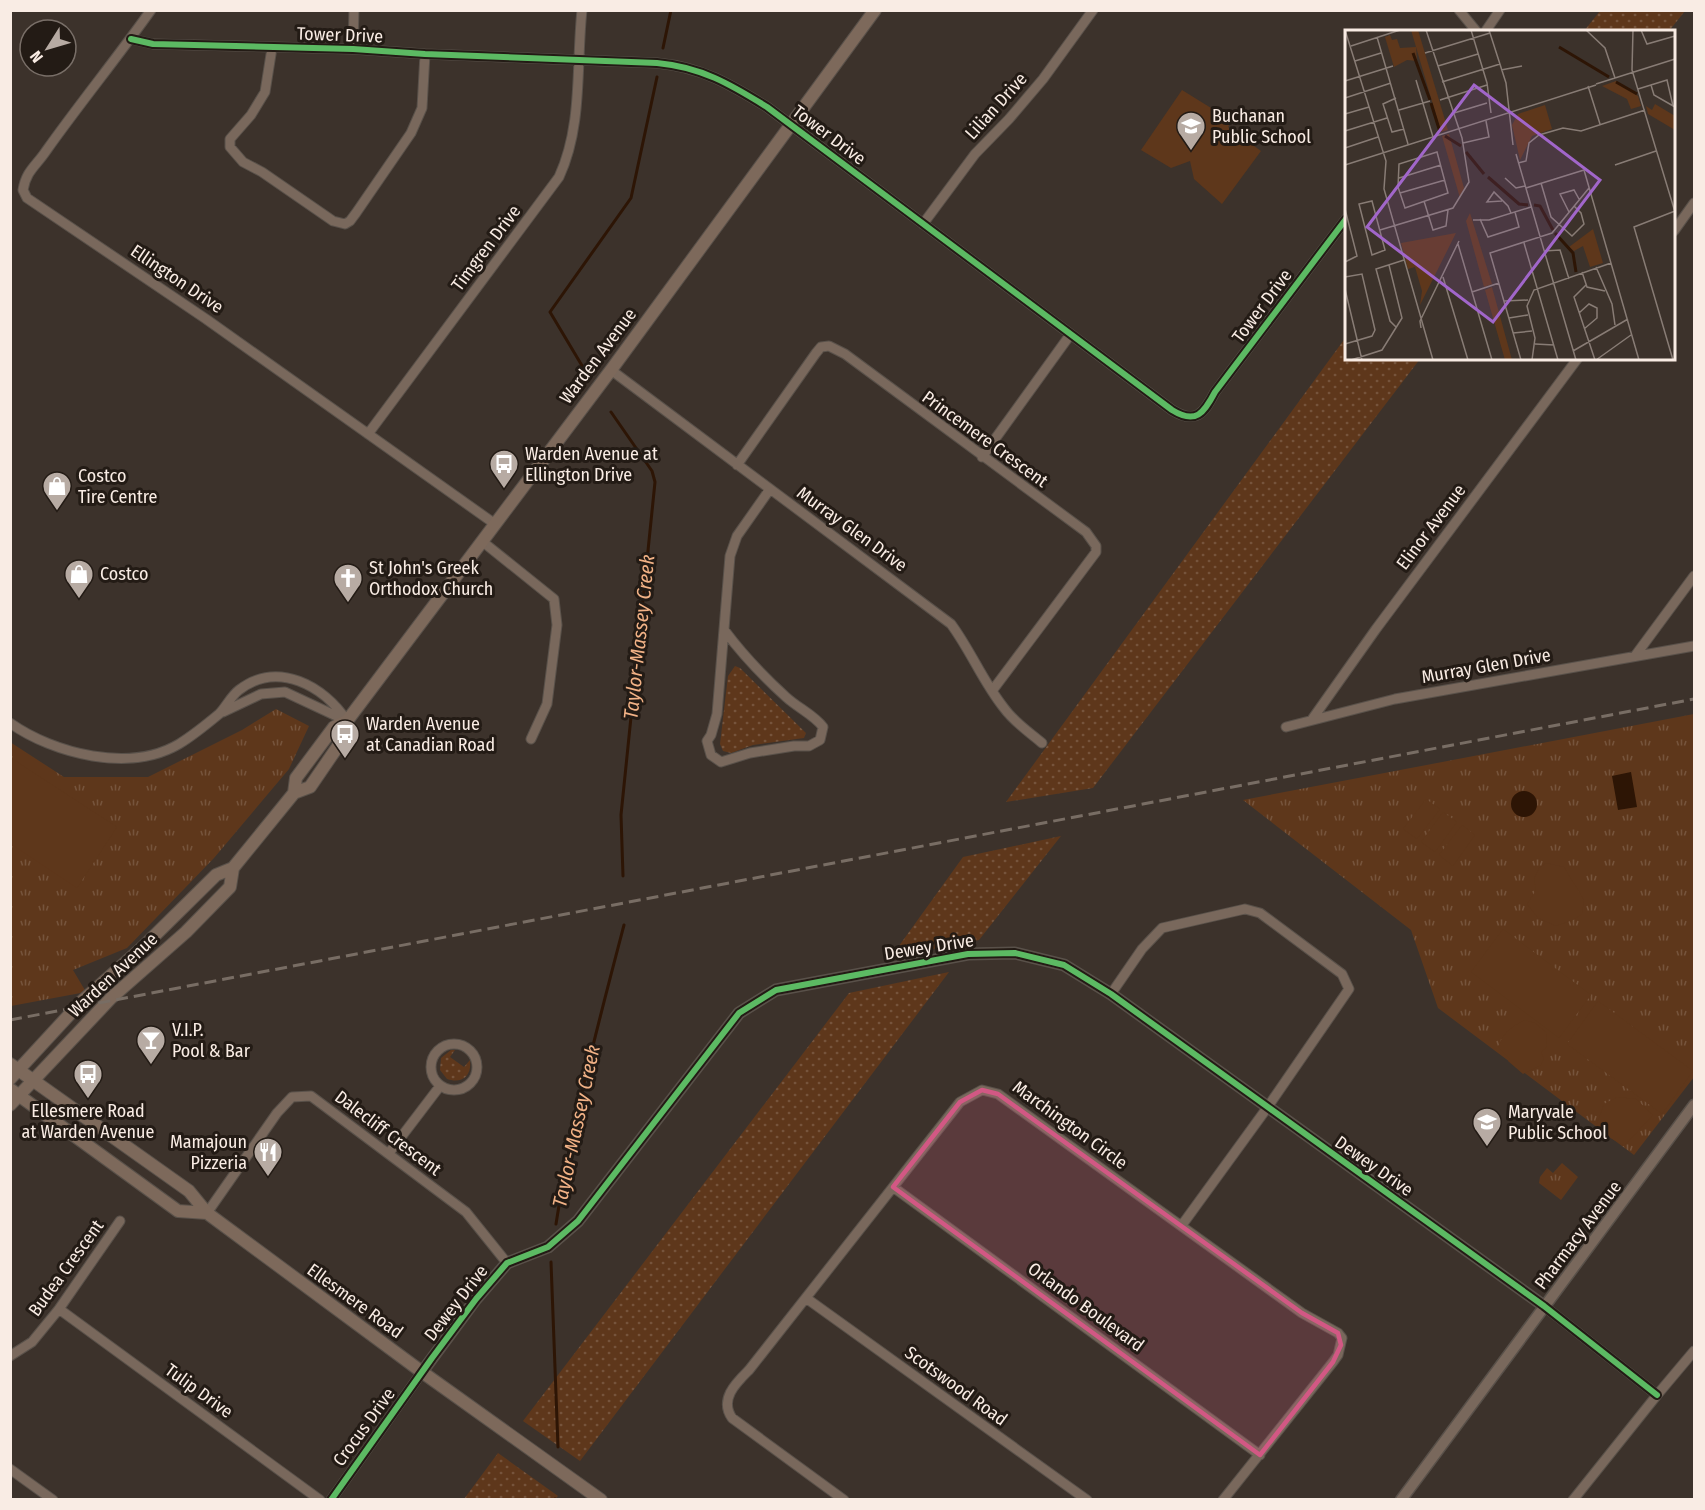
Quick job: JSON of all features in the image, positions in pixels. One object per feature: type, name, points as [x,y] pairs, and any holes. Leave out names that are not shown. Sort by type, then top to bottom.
[{"type":"main road","name":"Warden Avenue","points":[[13,1071],[81,1002],[143,947],[216,876],[233,868],[294,793],[310,787],[347,733],[347,721],[791,127],[870,12]]},
{"type":"main road","name":"Warden Avenue","points":[[10,1105],[15,1092],[34,1081],[111,998],[186,932],[230,887],[233,868]]},
{"type":"main road","name":"Ellesmere Road","points":[[13,1071],[34,1081],[189,1191],[207,1213],[422,1372],[601,1500]]},
{"type":"main road","points":[[15,1092],[178,1211],[207,1213]]},
{"type":"street","name":"Ellington Drive","points":[[151,10],[28,172],[23,190],[27,198],[206,319],[495,524]]},
{"type":"street","points":[[353,49],[354,10]]},
{"type":"street","name":"Timgren Drive","points":[[368,434],[566,163],[575,119],[582,10]]},
{"type":"street","name":"Lilian Drive","points":[[923,224],[975,154],[1043,79],[1093,10]]},
{"type":"street","points":[[1459,10],[1476,30]]},
{"type":"street","points":[[1486,30],[1500,10]]},
{"type":"street","name":"Tower Drive","points":[[130,39],[153,44],[353,49],[682,65],[735,87],[767,107],[1070,335],[1172,410],[1185,416],[1196,416],[1205,409],[1215,392],[1345,222]]},
{"type":"street","points":[[272,48],[265,92],[251,115],[230,139],[230,147],[243,162],[262,172],[339,224],[350,221],[411,133],[422,108],[425,54]]},
{"type":"street","points":[[1675,230],[1695,203]]},
{"type":"street","points":[[982,457],[1070,335]]},
{"type":"street","name":"Princemere Crescent","points":[[737,465],[816,353],[821,347],[829,346],[845,354],[1086,532],[1096,546],[1096,552],[992,691]]},
{"type":"street","name":"Elinor Avenue","points":[[1313,718],[1376,629],[1577,360]]},
{"type":"street","name":"Murray Glen Drive","points":[[611,370],[951,624],[966,644],[1004,709],[1020,726],[1042,743]]},
{"type":"street","points":[[725,631],[749,660],[787,698],[818,721],[823,727],[820,740],[809,746],[750,753],[728,762],[721,762],[714,758],[707,741],[717,714],[730,556],[737,536],[770,489]]},
{"type":"street","points":[[483,542],[554,599],[557,625],[547,704],[531,739]]},
{"type":"street","points":[[1635,656],[1695,576]]},
{"type":"street","name":"Murray Glen Drive","points":[[1286,727],[1313,718],[1395,699],[1695,646]]},
{"type":"street","points":[[220,713],[239,690],[255,681],[279,676],[301,681],[312,687],[336,704],[347,721]]},
{"type":"street","points":[[10,723],[37,739],[82,755],[133,758],[178,745],[220,713],[261,694],[277,691],[296,696],[347,721]]},
{"type":"street","points":[[1110,994],[1142,949],[1162,928],[1245,909],[1260,913],[1342,974],[1349,989],[1267,1108],[1182,1225]]},
{"type":"street","name":"Dewey Drive","points":[[422,1372],[476,1299],[507,1263],[548,1247],[578,1221],[739,1013],[776,990],[968,954],[1015,953],[1064,965],[1110,994],[1544,1306],[1657,1395]]},
{"type":"street","points":[[451,1044],[459,1044],[472,1053],[476,1060],[476,1075],[461,1090],[446,1090],[440,1086],[431,1073],[432,1057],[437,1051],[451,1044]]},
{"type":"street","points":[[389,1154],[440,1086]]},
{"type":"street","name":"Marchington Circle","points":[[844,1500],[732,1418],[726,1406],[730,1391],[807,1298],[960,1102],[982,1090],[998,1094],[1302,1313],[1338,1333],[1342,1338],[1334,1362],[1223,1500]]},
{"type":"street","name":"Dalecliff Crescent","points":[[207,1213],[277,1113],[292,1097],[311,1096],[466,1212],[507,1263]]},
{"type":"street","name":"Pharmacy Avenue","points":[[1401,1500],[1695,1105]]},
{"type":"street","name":"Orlando Boulevard","points":[[893,1187],[1260,1455]]},
{"type":"street","name":"Budea Crescent","points":[[10,1356],[32,1342],[59,1309],[120,1221]]},
{"type":"street","name":"Scotswood Road","points":[[807,1298],[1087,1500]]},
{"type":"street","name":"Tulip Drive","points":[[59,1309],[320,1500]]},
{"type":"street","points":[[1574,1500],[1695,1351]]},
{"type":"street","name":"Crocus Drive","points":[[331,1500],[422,1372]]},
{"type":"street","points":[[10,1469],[53,1500]]},
{"type":"highlighted area","points":[[982,1090],[998,1094],[1302,1313],[1338,1333],[1341,1345],[1333,1362],[1260,1455],[893,1187],[960,1102]]},
{"type":"green space","points":[[1600,10],[1685,11],[1670,30],[1585,30]]},
{"type":"green space","points":[[1182,90],[1232,121],[1228,127],[1261,151],[1222,204],[1194,179],[1190,161],[1171,168],[1141,150]]},
{"type":"green space","points":[[1345,338],[1345,360],[1419,360],[1093,788],[1006,802]]},
{"type":"green space","points":[[735,666],[740,668],[806,733],[804,738],[753,745],[731,753],[723,751],[720,744],[728,676]]},
{"type":"green space","points":[[276,709],[309,726],[289,769],[214,858],[127,948],[73,970],[86,992],[11,1006],[10,742],[64,777],[148,777],[242,730]]},
{"type":"green space","points":[[1694,714],[1694,1077],[1634,1155],[1438,1008],[1411,930],[1243,800]]},
{"type":"green space","points":[[11,758],[117,827],[77,888],[11,844]]},
{"type":"green space","points":[[1426,799],[1440,809],[1417,839],[1403,829]]},
{"type":"green space","points":[[1443,812],[1457,822],[1435,852],[1421,842]]},
{"type":"green space","points":[[1462,825],[1475,835],[1453,866],[1439,855]]},
{"type":"green space","points":[[1061,836],[979,940],[891,957],[963,857]]},
{"type":"green space","points":[[1546,863],[1564,867],[1584,900],[1582,914],[1556,926],[1538,918],[1527,904],[1536,890],[1534,879],[1539,868]]},
{"type":"green space","points":[[1503,929],[1591,995],[1559,1038],[1471,972]]},
{"type":"green space","points":[[949,972],[580,1461],[523,1421],[849,993]]},
{"type":"green space","points":[[1598,1001],[1693,1071],[1662,1114],[1567,1044]]},
{"type":"green space","points":[[1525,1020],[1535,1023],[1546,1032],[1547,1046],[1541,1053],[1544,1058],[1541,1065],[1523,1074],[1508,1061],[1510,1059],[1498,1047],[1508,1030]]},
{"type":"green space","points":[[451,1050],[455,1050],[450,1057],[464,1067],[470,1060],[468,1074],[461,1079],[447,1079],[440,1070],[441,1058]]},
{"type":"green space","points":[[1617,1097],[1636,1099],[1653,1115],[1624,1146],[1595,1129],[1604,1104]]},
{"type":"green space","points":[[1562,1163],[1578,1177],[1561,1200],[1539,1183],[1540,1177],[1547,1168],[1553,1173]]},
{"type":"green space","points":[[498,1453],[558,1496],[555,1499],[464,1499]]},
{"type":"shaded area","points":[[1631,772],[1637,807],[1618,810],[1612,776]]},
{"type":"shaded area","points":[[1524,791],[1533,795],[1537,804],[1533,813],[1524,817],[1515,813],[1511,804],[1515,795]]},
{"type":"waterway","name":"Taylor-Massey Creek","points":[[663,48],[671,10]]},
{"type":"waterway","name":"Taylor-Massey Creek","points":[[584,369],[550,312],[631,198],[657,77]]},
{"type":"waterway","name":"Taylor-Massey Creek","points":[[611,412],[652,471],[655,482],[621,815],[623,876]]},
{"type":"waterway","name":"Taylor-Massey Creek","points":[[556,1224],[562,1186],[595,1036],[624,925]]},
{"type":"waterway","name":"Taylor-Massey Creek","points":[[551,1262],[558,1447]]},
{"type":"railway","points":[[10,1020],[1694,699]]},
{"type":"cycle path","points":[[131,39],[153,44],[353,49],[657,63],[688,68],[728,84],[767,107],[1172,410],[1187,416],[1203,411],[1345,220]]},
{"type":"cycle path","points":[[331,1500],[476,1299],[507,1263],[548,1247],[578,1221],[739,1013],[776,990],[968,954],[1015,953],[1064,965],[1111,994],[1544,1306],[1657,1395]]},
{"type":"place","name":"Buchanan Public School","points":[[1191,152]]},
{"type":"place","name":"Warden Avenue at Ellington Drive","points":[[504,490]]},
{"type":"place","name":"Costco Tire Centre","points":[[57,512]]},
{"type":"place","name":"Costco","points":[[79,600]]},
{"type":"place","name":"St John's Greek Orthodox Church","points":[[348,604]]},
{"type":"place","name":"Warden Avenue at Canadian Road","points":[[345,760]]},
{"type":"place","name":"V.I.P. Pool & Bar","points":[[151,1066]]},
{"type":"place","name":"Ellesmere Road at Warden Avenue","points":[[88,1100]]},
{"type":"place","name":"Maryvale Public School","points":[[1487,1148]]},
{"type":"place","name":"Mamajoun Pizzeria","points":[[268,1178]]}]
